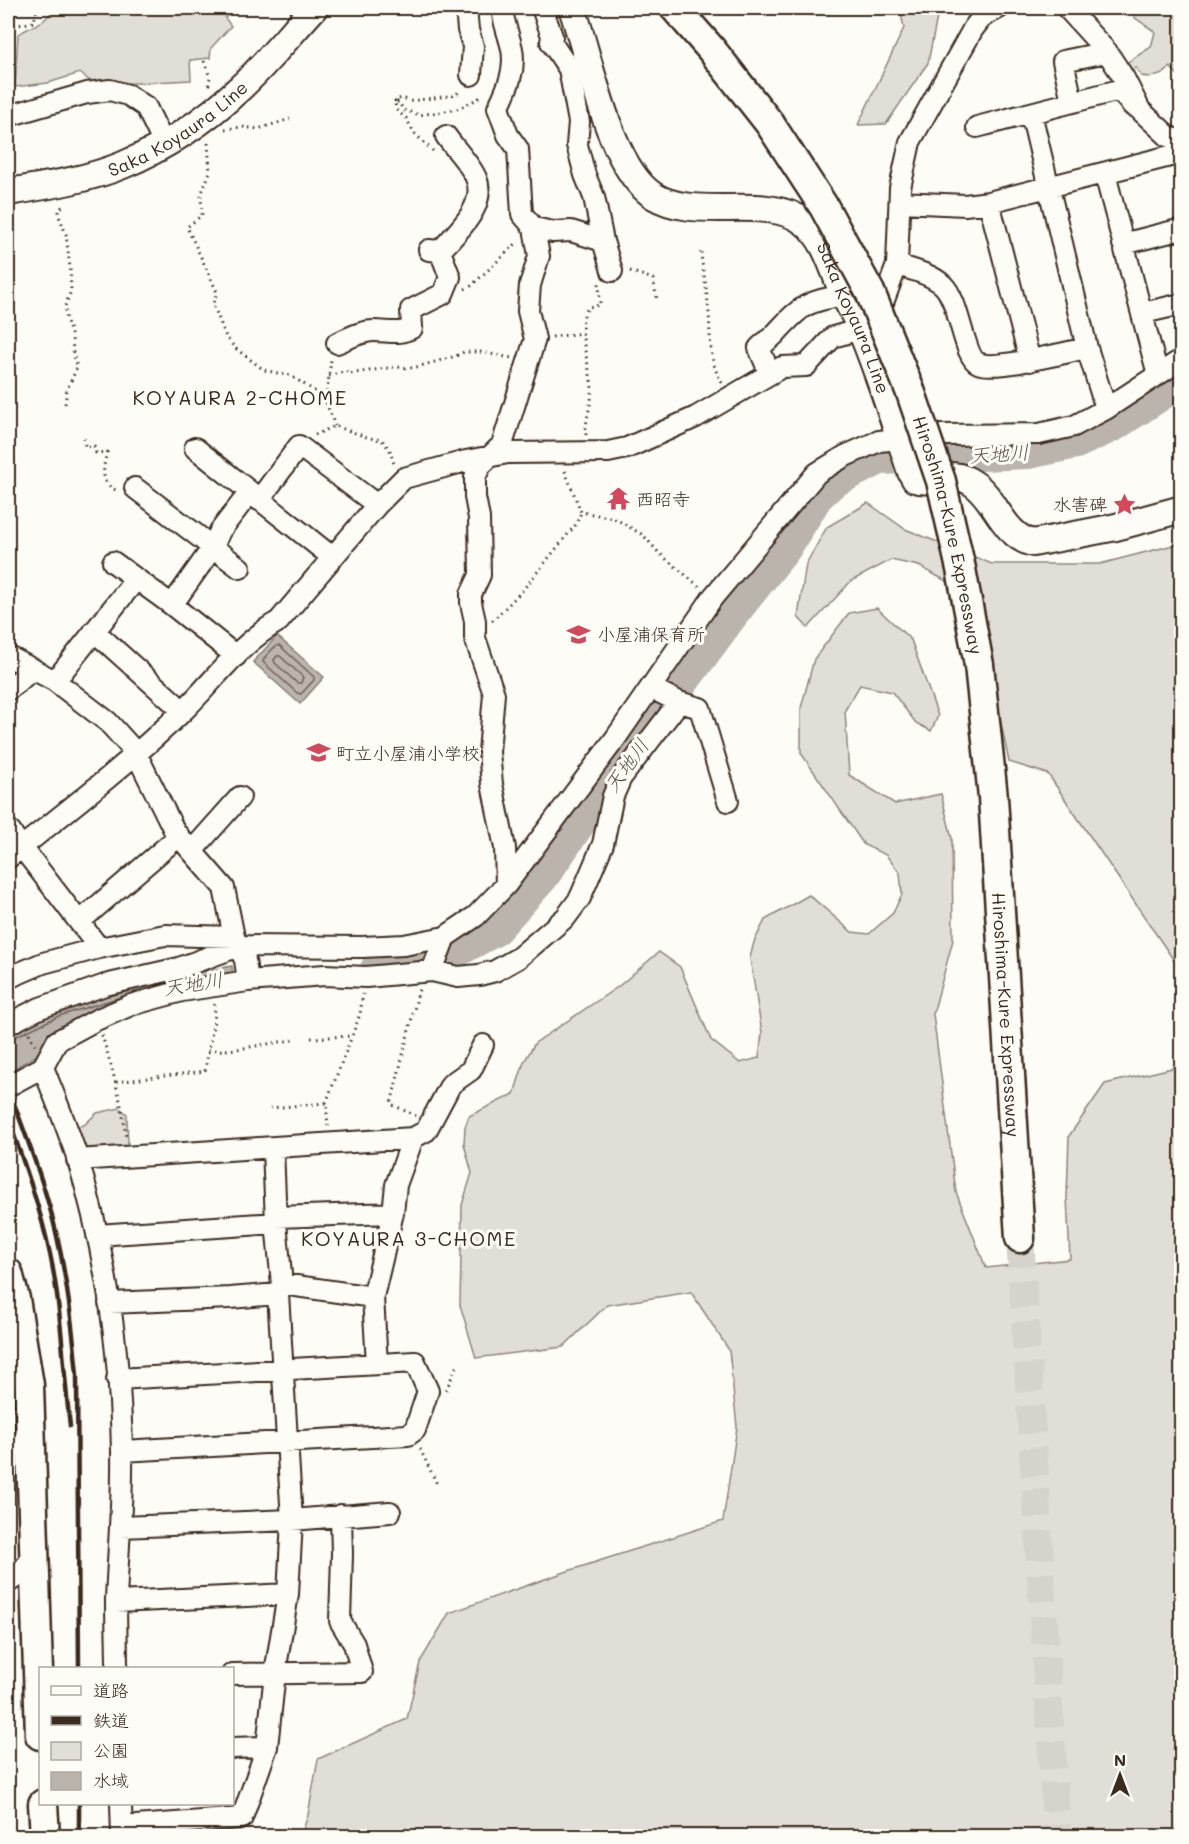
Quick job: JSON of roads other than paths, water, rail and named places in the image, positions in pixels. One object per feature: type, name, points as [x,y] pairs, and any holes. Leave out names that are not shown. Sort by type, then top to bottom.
[{"type":"highway","name":"Hiroshima-Kure Expressway","points":[[675,8],[711,49],[770,124],[824,207],[870,292],[912,393],[941,481],[979,665],[993,797],[1020,1238]]},
{"type":"highway","points":[[8,1273],[15,1299],[29,1385],[19,1443],[33,1557],[39,1710]]},
{"type":"highway","points":[[43,1805],[45,1836]]},
{"type":"main road","name":"Saka Koyaura Line","points":[[8,192],[48,185],[122,166],[164,144],[202,121],[242,87],[314,8]]},
{"type":"main road","name":"Saka Koyaura Line","points":[[575,17],[611,131],[622,159],[636,180],[655,196],[675,204],[698,208],[771,210],[790,213],[805,222],[819,238],[861,329],[910,472],[915,478],[923,481],[952,475],[976,485],[1015,534],[1033,543],[1116,527],[1182,509]]},
{"type":"street","points":[[466,8],[468,30],[473,46],[469,78]]},
{"type":"street","points":[[502,8],[502,18],[512,51],[512,77],[498,108],[508,135],[518,149],[522,214],[534,228],[539,256],[530,285],[528,311],[536,339],[502,445],[481,465],[475,477],[475,497],[479,518],[480,575],[471,594],[471,603],[475,621],[475,638],[494,694],[489,752],[492,784],[506,848],[506,885]]},
{"type":"street","points":[[542,8],[552,42],[569,69],[579,122],[577,146],[594,197],[612,272]]},
{"type":"street","points":[[1067,8],[1124,78],[1140,110]]},
{"type":"street","points":[[764,360],[782,367],[806,366],[833,338],[861,329],[881,308],[897,265],[900,188],[910,142],[983,11]]},
{"type":"street","points":[[552,36],[575,17]]},
{"type":"street","points":[[1105,52],[1117,78],[1119,90],[1137,110],[1140,110],[1168,136],[1182,143]]},
{"type":"street","points":[[1072,101],[1063,61],[1105,52]]},
{"type":"street","points":[[8,117],[87,93],[110,90],[128,95],[146,107],[164,144]]},
{"type":"street","points":[[977,127],[1119,90]]},
{"type":"street","points":[[1031,113],[1087,348],[1106,409]]},
{"type":"street","points":[[337,343],[373,331],[402,333],[412,328],[411,310],[443,294],[450,277],[434,251],[466,222],[477,201],[478,191],[476,179],[446,136]]},
{"type":"street","points":[[900,202],[965,206],[989,202],[1182,153]]},
{"type":"street","points":[[1105,174],[1158,375]]},
{"type":"street","points":[[989,202],[1030,361]]},
{"type":"street","points":[[534,228],[553,232],[571,231],[603,241]]},
{"type":"street","points":[[1124,244],[1182,229]]},
{"type":"street","points":[[897,265],[930,276],[945,286],[954,304],[972,359],[981,365],[1030,361],[1087,348]]},
{"type":"street","points":[[14,853],[136,753],[183,711],[260,632],[279,621],[377,505],[404,478],[466,461],[508,453],[608,452],[641,442],[696,417],[764,360],[803,306],[818,300],[844,295]]},
{"type":"street","points":[[1143,313],[1182,304]]},
{"type":"street","points":[[427,972],[444,941],[476,916],[506,885],[651,688],[713,597],[817,473],[845,456],[879,441],[901,443],[942,435],[1039,434],[1074,426],[1106,409],[1182,359]]},
{"type":"street","points":[[172,605],[213,547],[220,531],[299,446],[377,505]]},
{"type":"street","points":[[195,448],[332,557]]},
{"type":"street","points":[[135,488],[240,568]]},
{"type":"street","points":[[113,562],[236,656]]},
{"type":"street","points":[[55,681],[136,579]]},
{"type":"street","points":[[94,631],[183,711]]},
{"type":"street","points":[[8,656],[55,681],[108,722],[136,753],[179,836],[224,888],[248,981]]},
{"type":"street","points":[[8,690],[33,669]]},
{"type":"street","points":[[651,688],[679,702],[700,708],[728,801]]},
{"type":"street","points":[[8,1086],[43,1067],[57,1041],[96,1020],[131,1005],[182,991],[248,981],[325,975],[366,977],[427,972],[458,978],[495,971],[518,958],[566,917],[580,898],[598,858],[613,796],[621,778],[679,702]]},
{"type":"street","points":[[192,851],[240,797]]},
{"type":"street","points":[[8,830],[14,853],[79,922],[99,948]]},
{"type":"street","points":[[79,922],[179,836]]},
{"type":"street","points":[[8,978],[43,963],[99,948],[165,935],[239,948],[362,947],[444,941]]},
{"type":"street","points":[[8,1024],[40,1008],[105,986],[179,968],[239,948]]},
{"type":"street","points":[[77,1160],[413,1138],[426,1131],[451,1084],[471,1070],[483,1046]]},
{"type":"street","points":[[43,1067],[77,1160],[97,1235],[109,1304],[122,1450],[121,1527],[116,1602],[117,1667]]},
{"type":"street","points":[[377,1364],[374,1297],[393,1213],[396,1185],[413,1138]]},
{"type":"street","points":[[121,1805],[122,1832],[242,1818],[267,1747],[275,1673],[288,1594],[292,1520],[281,1370],[280,1289],[273,1148]]},
{"type":"street","points":[[97,1235],[393,1213]]},
{"type":"street","points":[[109,1304],[230,1298],[280,1289],[374,1297]]},
{"type":"street","points":[[117,1379],[415,1362],[428,1390],[415,1430],[408,1435],[122,1450]]},
{"type":"street","points":[[121,1527],[292,1520],[390,1512]]},
{"type":"street","points":[[234,1674],[362,1672],[354,1644],[339,1622],[341,1515]]},
{"type":"street","points":[[8,1582],[17,1577],[33,1557]]},
{"type":"street","points":[[116,1602],[288,1594]]},
{"type":"street","points":[[234,1748],[267,1747]]},
{"type":"water","points":[[277,636],[324,677],[300,704],[253,662]]},
{"type":"water","points":[[232,966],[235,985],[86,1027],[8,1072],[8,1035],[51,1013],[122,989]]},
{"type":"waterway","name":"天地川","points":[[376,969],[396,968],[452,954],[494,931],[543,877],[593,804],[734,613],[785,549],[817,497],[833,482],[880,459],[1028,453],[1076,443],[1113,426],[1182,381]]},
{"type":"tunnel","points":[[1020,1238],[1057,1836]]},
{"type":"railway","points":[[8,1087],[52,1217],[73,1330],[77,1375],[79,1667]]},
{"type":"railway","points":[[8,1118],[37,1202],[50,1254],[60,1318],[70,1426]]},
{"type":"railway","points":[[79,1805],[79,1836]]},
{"type":"place","name":"西昭寺","points":[[618,499]]},
{"type":"place","name":"水害碑","points":[[1125,504]]},
{"type":"place","name":"小屋浦保育所","points":[[579,634]]},
{"type":"place","name":"町立小屋浦小学校","points":[[318,753]]},
{"type":"district","name":"KOYAURA 2-CHOME","points":[[240,397]]},
{"type":"district","name":"KOYAURA 3-CHOME","points":[[409,1238]]}]
